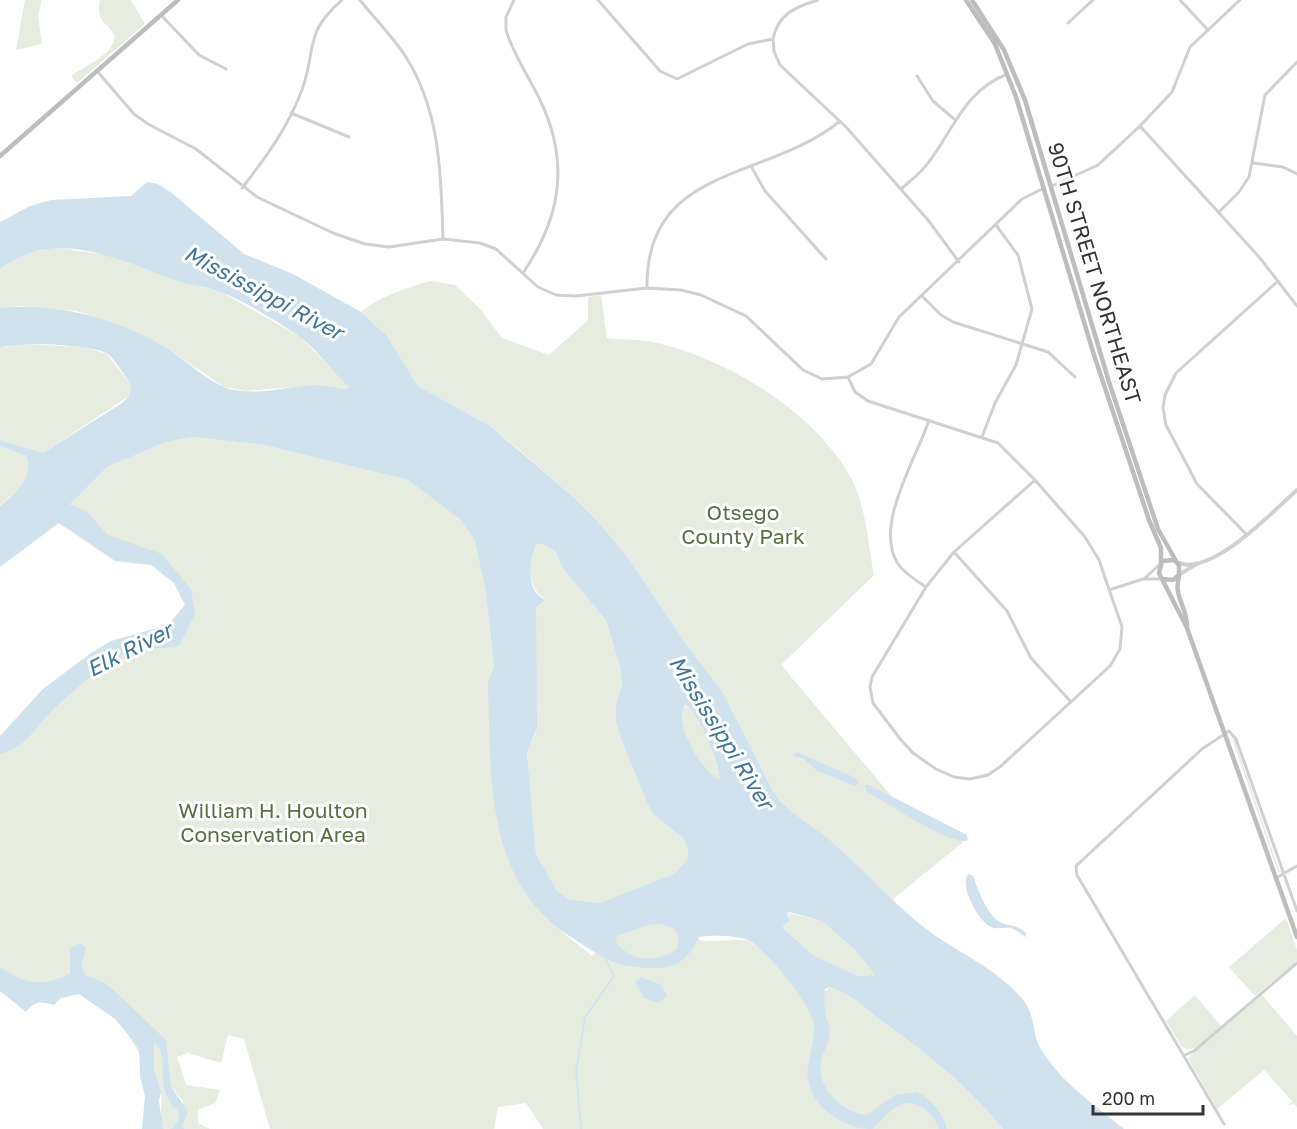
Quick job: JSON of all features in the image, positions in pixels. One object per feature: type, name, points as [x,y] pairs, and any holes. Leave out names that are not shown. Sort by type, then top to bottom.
[{"type":"main road","points":[[0,156],[178,0]]},
{"type":"main road","name":"90TH STREET NORTHEAST","points":[[966,0],[987,30],[1008,74],[1097,365],[1149,520],[1161,548],[1161,563]]},
{"type":"main road","name":"90TH STREET NORTHEAST","points":[[972,0],[992,29],[1014,72],[1052,184],[1109,382],[1158,529],[1176,561]]},
{"type":"main road","points":[[1042,180],[1052,184]]},
{"type":"main road","points":[[1045,189],[1055,195]]},
{"type":"main road","points":[[1187,628],[1188,620],[1176,592],[1179,574],[1176,561],[1168,558],[1161,563],[1159,570],[1187,628],[1297,937]]},
{"type":"main road","points":[[1163,579],[1173,580],[1179,574]]},
{"type":"street","points":[[242,188],[276,144],[306,76],[316,29],[325,14],[342,0]]},
{"type":"street","points":[[360,0],[404,55],[426,99],[439,148],[443,239]]},
{"type":"street","points":[[514,0],[506,17],[506,30],[550,123],[558,168],[551,220],[523,273]]},
{"type":"street","points":[[598,0],[660,72],[671,78],[681,79],[748,44],[773,39]]},
{"type":"street","points":[[818,0],[787,13],[780,20],[773,39],[774,51],[780,65],[840,121],[928,220],[959,262]]},
{"type":"street","points":[[1068,23],[1093,0]]},
{"type":"street","points":[[1180,0],[1207,29]]},
{"type":"street","points":[[1052,184],[1098,165],[1140,126],[1171,93],[1190,46],[1240,0]]},
{"type":"street","points":[[161,15],[199,55],[226,69]]},
{"type":"street","points":[[1219,212],[1239,192],[1253,163],[1265,95],[1297,62]]},
{"type":"street","points":[[97,72],[140,120],[201,152],[242,188],[264,201],[333,233],[365,244],[398,247],[443,239],[472,241],[496,249],[543,290],[567,296],[647,288],[681,290],[716,300],[753,321],[796,364],[811,375],[830,380],[848,377],[862,371],[875,361],[895,322],[1022,199],[1045,189]]},
{"type":"street","points":[[901,189],[927,164],[954,119],[979,91],[1008,74]]},
{"type":"street","points":[[917,76],[933,101],[954,119]]},
{"type":"street","points":[[291,113],[349,137]]},
{"type":"street","points":[[647,288],[650,249],[659,226],[672,209],[693,191],[808,144],[840,121]]},
{"type":"street","points":[[1140,126],[1219,212],[1297,306]]},
{"type":"street","points":[[1253,163],[1283,167],[1297,174]]},
{"type":"street","points":[[751,166],[765,191],[826,259]]},
{"type":"street","points":[[982,437],[1023,344],[1029,323],[1031,300],[1016,250],[996,225]]},
{"type":"street","points":[[1247,535],[1223,508],[1202,491],[1192,476],[1164,418],[1164,401],[1167,387],[1176,373],[1278,281]]},
{"type":"street","points":[[922,296],[946,319],[1053,356],[1075,377]]},
{"type":"street","points":[[848,377],[852,388],[862,398],[1002,445],[1035,480],[1087,539],[1096,553],[1122,627],[1120,649],[1110,666],[995,771],[982,777],[962,779],[936,769],[908,748],[877,709],[870,687],[872,677],[926,587],[954,552],[1035,480]]},
{"type":"street","points":[[926,587],[902,569],[892,551],[894,507],[929,420]]},
{"type":"street","points":[[1179,574],[1225,551],[1247,535],[1297,490]]},
{"type":"street","points":[[954,552],[1007,611],[1031,658],[1071,702]]},
{"type":"street","points":[[1176,561],[1185,565],[1197,563]]},
{"type":"street","points":[[1143,579],[1161,563]]},
{"type":"street","points":[[1109,590],[1143,579],[1163,579]]},
{"type":"street","points":[[1224,1124],[1077,875],[1076,866],[1161,786],[1224,732],[1229,731],[1236,738],[1297,911]]},
{"type":"street","points":[[1276,878],[1297,866]]},
{"type":"street","points":[[1185,1055],[1194,1051],[1297,963]]},
{"type":"green space","points":[[25,0],[42,0],[38,16],[42,44],[16,50]]},
{"type":"green space","points":[[100,0],[131,0],[145,24],[77,83],[71,76],[104,55],[115,36],[100,17]]},
{"type":"green space","points":[[59,248],[108,255],[180,282],[220,291],[300,337],[349,386],[348,389],[318,385],[245,391],[224,387],[170,350],[100,319],[77,311],[20,306],[0,308],[0,269],[28,254]]},
{"type":"green space","name":"Otsego County Park","points":[[430,281],[455,285],[481,310],[502,338],[549,355],[588,320],[588,297],[601,295],[607,338],[657,343],[712,362],[768,392],[816,432],[836,454],[856,489],[863,513],[874,575],[781,665],[894,799],[869,785],[864,789],[925,825],[963,842],[892,900],[833,843],[795,817],[774,793],[722,691],[689,648],[628,558],[570,494],[517,448],[490,426],[418,386],[387,336],[361,312],[385,297]],"holes":[[[801,753],[855,778],[854,786],[817,771],[804,759],[794,756]]]},
{"type":"green space","points":[[22,344],[84,347],[107,354],[131,384],[129,396],[43,453],[0,440],[0,348]]},
{"type":"green space","name":"William H. Houlton Conservation Area","points":[[193,437],[264,445],[408,480],[462,521],[475,541],[486,592],[494,667],[489,679],[490,735],[562,932],[592,956],[617,936],[649,925],[661,924],[703,941],[747,940],[824,992],[830,987],[858,1002],[947,1071],[1003,1129],[543,1129],[526,1103],[498,1107],[494,1129],[270,1129],[244,1039],[228,1035],[221,1063],[188,1053],[177,1057],[186,1085],[220,1090],[215,1103],[198,1110],[198,1123],[210,1129],[185,1129],[182,1126],[183,1101],[171,1086],[168,1060],[164,1072],[164,1085],[173,1109],[177,1107],[179,1120],[173,1128],[163,1129],[161,1094],[154,1065],[147,1067],[112,1006],[86,984],[39,992],[0,979],[0,744],[98,659],[176,627],[188,605],[176,582],[154,556],[113,541],[70,503],[107,467],[166,442]]},
{"type":"green space","points":[[0,446],[26,456],[28,464],[26,478],[18,490],[0,505]]},
{"type":"green space","points":[[537,544],[542,544],[555,551],[563,569],[606,620],[620,667],[622,685],[616,704],[621,739],[653,814],[683,838],[688,849],[687,860],[674,874],[599,903],[568,899],[557,891],[536,854],[527,752],[536,732],[536,607],[543,603],[544,598],[534,588],[532,581],[531,565]]},
{"type":"green space","points":[[683,706],[696,716],[708,738],[719,772],[719,779],[703,766],[690,748],[683,726]]},
{"type":"green space","points":[[1231,735],[1235,741],[1280,873],[1278,872]]},
{"type":"green space","points":[[788,913],[822,921],[855,950],[875,975],[858,976],[813,955],[785,930],[783,926],[790,920]]},
{"type":"green space","points":[[1286,918],[1297,950],[1297,961],[1255,996],[1229,967]]},
{"type":"green space","points":[[1195,995],[1221,1026],[1195,1048],[1187,1049],[1182,1047],[1166,1021]]},
{"type":"green space","points":[[1262,995],[1297,1036],[1297,1107],[1294,1104],[1288,1105],[1292,1101],[1264,1070],[1217,1109],[1188,1058]]},
{"type":"water","points":[[147,182],[158,184],[244,254],[293,274],[361,312],[387,336],[418,386],[490,426],[570,494],[597,521],[628,558],[689,648],[722,691],[780,801],[832,842],[916,921],[987,968],[1018,994],[1029,1009],[1038,1044],[1050,1062],[1080,1093],[1124,1129],[1003,1129],[962,1085],[931,1058],[858,1002],[830,987],[825,989],[824,999],[830,1034],[821,1061],[821,1071],[823,1081],[833,1097],[849,1110],[867,1115],[895,1095],[917,1092],[936,1108],[947,1129],[939,1129],[928,1112],[911,1103],[904,1103],[894,1108],[872,1129],[851,1125],[823,1108],[811,1090],[808,1064],[814,1035],[813,1020],[803,1000],[784,975],[753,943],[734,937],[699,937],[687,955],[674,965],[657,968],[636,967],[617,963],[602,956],[571,937],[542,914],[521,886],[507,856],[498,823],[492,788],[488,681],[494,667],[486,593],[475,541],[462,521],[408,480],[264,445],[193,437],[166,442],[107,467],[70,504],[87,512],[108,535],[162,554],[191,589],[195,614],[179,646],[144,649],[124,654],[87,680],[45,718],[22,743],[0,754],[0,736],[43,689],[111,641],[168,625],[185,605],[174,583],[151,565],[115,561],[59,523],[0,567],[0,506],[22,484],[28,464],[26,456],[0,446],[0,440],[43,453],[122,403],[129,396],[131,384],[111,356],[100,351],[72,346],[38,344],[0,348],[0,308],[44,308],[88,315],[110,322],[151,340],[171,351],[210,380],[234,390],[257,391],[315,385],[347,389],[349,387],[311,346],[297,335],[270,317],[216,290],[177,281],[110,257],[65,248],[43,250],[22,256],[0,269],[0,222],[30,206],[51,200],[131,196]],"holes":[[[537,544],[542,544],[555,551],[563,569],[606,620],[620,667],[622,685],[616,704],[616,721],[621,739],[653,814],[683,838],[688,849],[687,860],[674,874],[599,903],[568,899],[557,891],[536,854],[527,752],[537,728],[536,607],[545,601],[536,592],[531,581],[533,554]],[[685,705],[691,710],[702,728],[708,739],[719,772],[719,779],[697,757],[686,735],[682,714]],[[789,912],[822,921],[855,950],[875,975],[858,976],[813,955],[785,930],[783,926],[790,920],[787,914]],[[661,924],[674,929],[679,936],[677,949],[661,957],[644,958],[629,954],[615,941],[617,936],[649,925]]]},
{"type":"water","points":[[795,753],[800,753],[856,778],[859,784],[854,786],[817,771],[804,759],[794,756]]},
{"type":"water","points":[[864,785],[869,785],[967,835],[968,840],[960,841],[948,837],[918,822],[866,791]]},
{"type":"water","points":[[968,874],[973,876],[984,902],[995,919],[1003,924],[1020,928],[1026,933],[1026,937],[1012,929],[996,928],[986,924],[968,895],[966,880]]},
{"type":"water","points":[[80,943],[86,948],[81,966],[85,975],[105,983],[166,1040],[171,1086],[188,1112],[182,1126],[185,1129],[165,1129],[173,1128],[179,1120],[177,1108],[173,1109],[165,1092],[161,1053],[154,1042],[154,1068],[161,1092],[159,1101],[163,1129],[142,1129],[145,1096],[140,1076],[139,1048],[115,1019],[79,994],[61,998],[54,1005],[35,1004],[26,1012],[0,991],[0,967],[18,978],[34,982],[51,981],[70,974],[70,948]]},
{"type":"water","points":[[641,977],[661,985],[667,996],[658,1003],[644,998],[635,982]]},
{"type":"waterway","points":[[581,1129],[576,1071],[585,1017],[614,976],[606,960]]},
{"type":"water label","name":"Mississippi River","points":[[264,292]]},
{"type":"water label","name":"Elk River","points":[[129,649]]},
{"type":"water label","name":"Mississippi River","points":[[722,732]]}]
